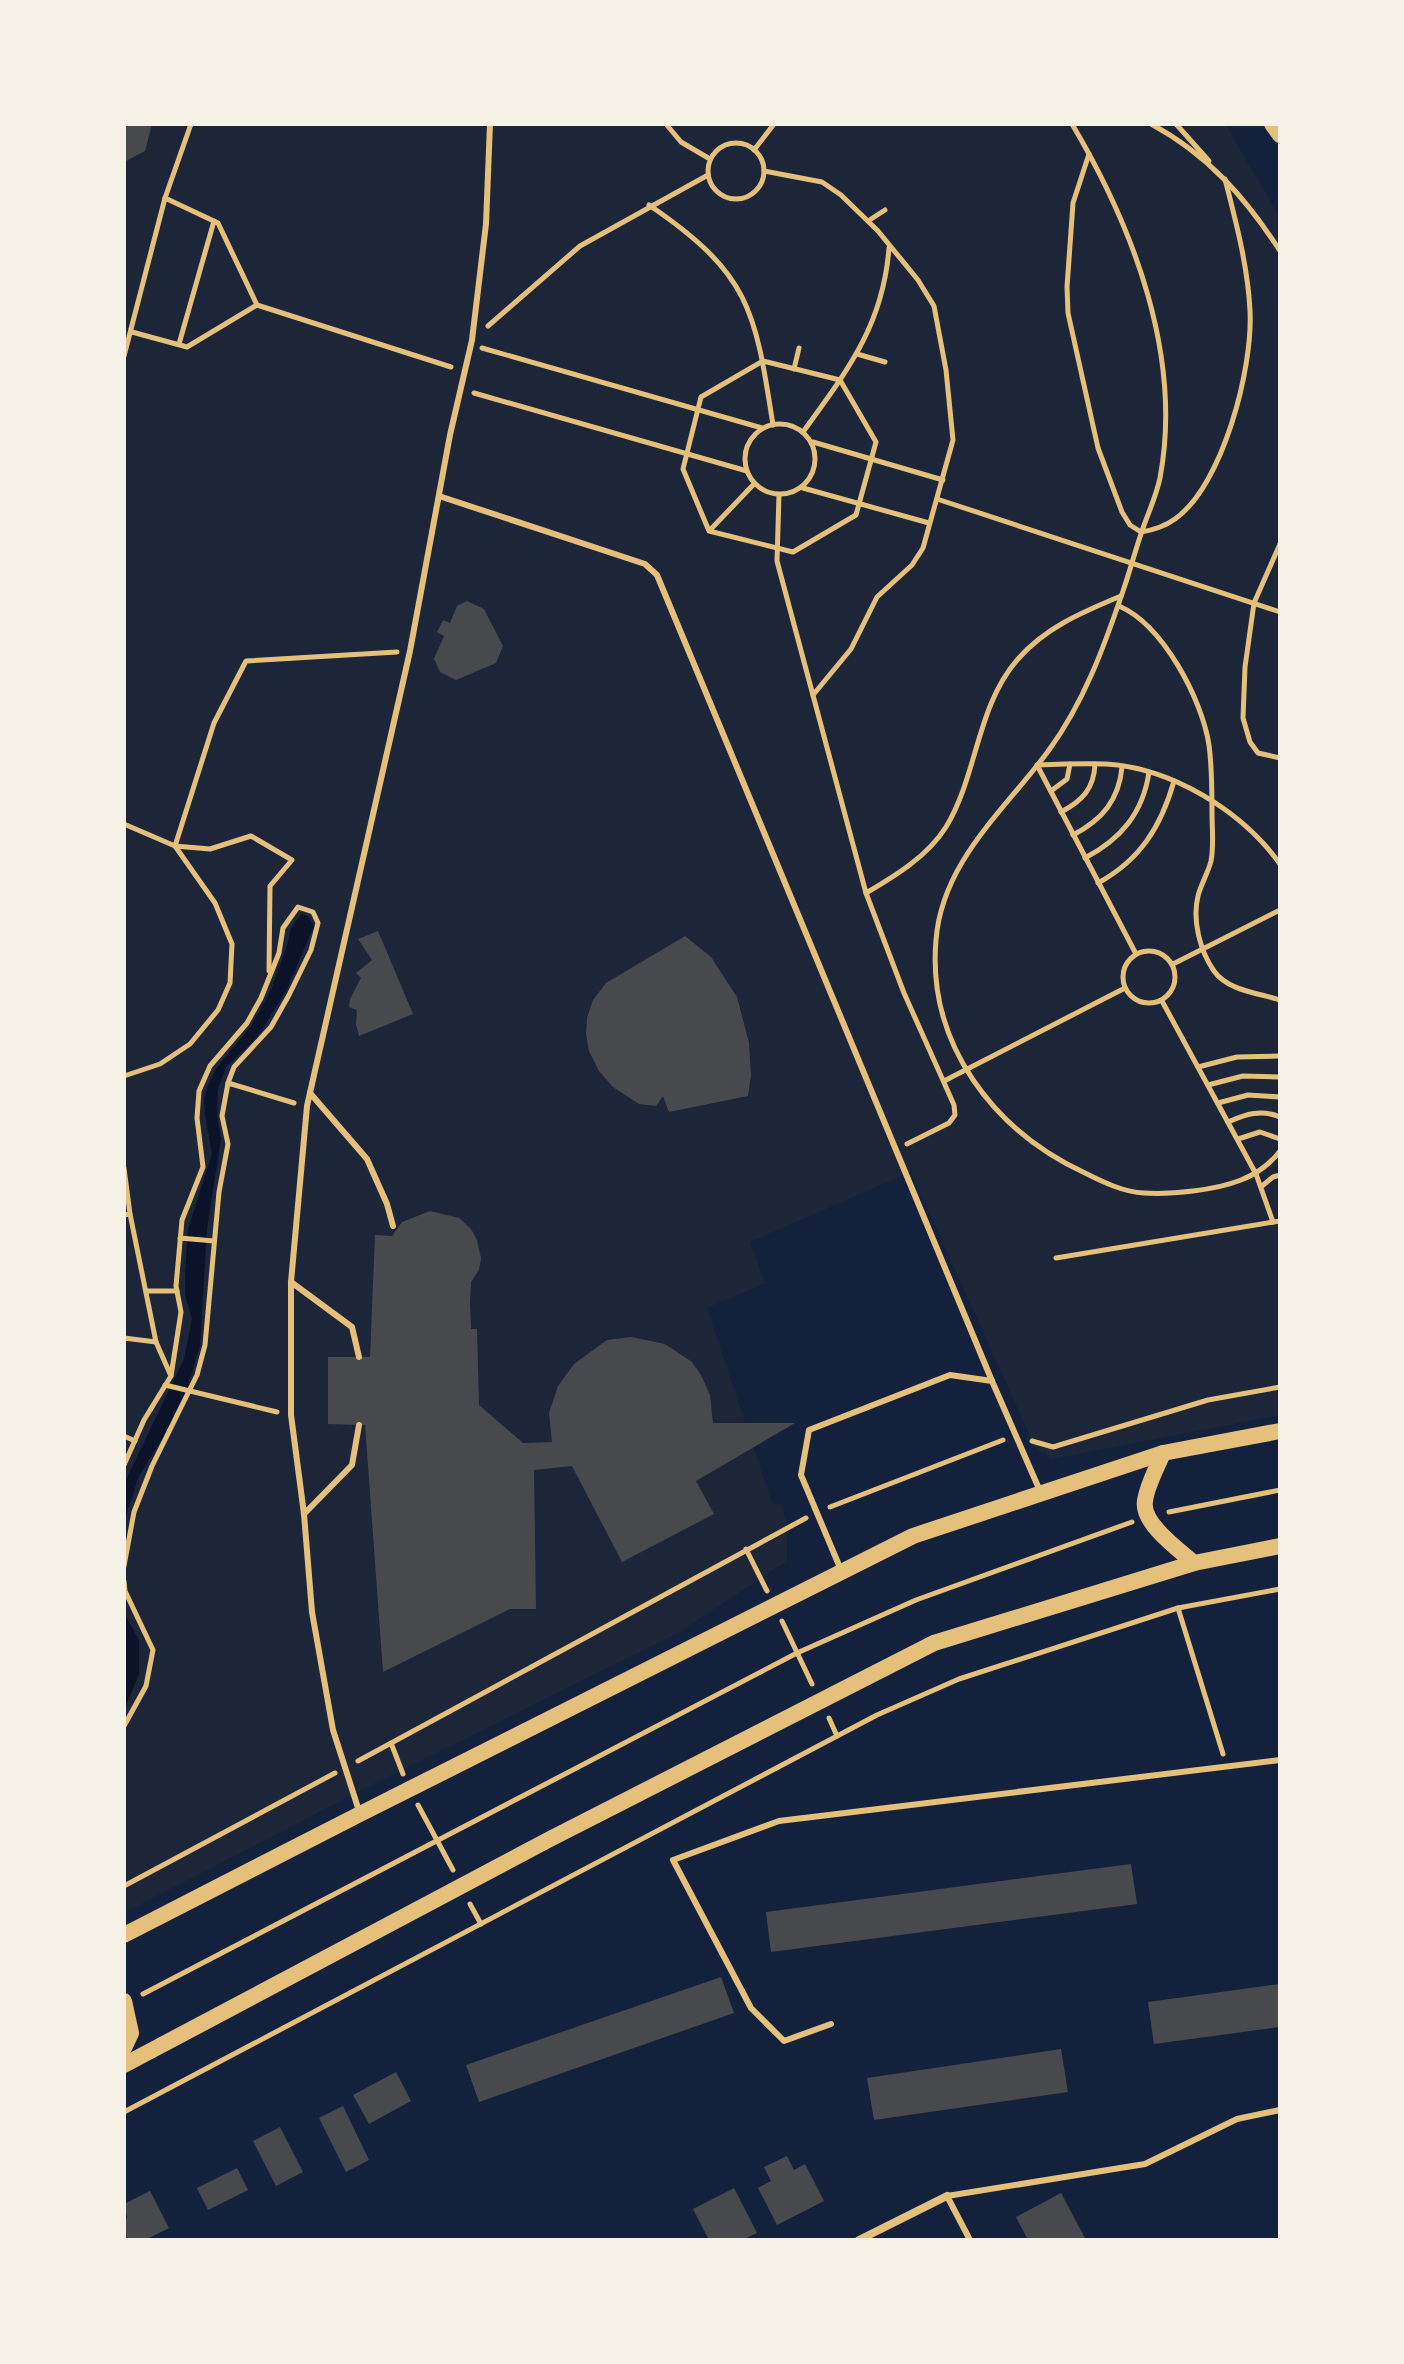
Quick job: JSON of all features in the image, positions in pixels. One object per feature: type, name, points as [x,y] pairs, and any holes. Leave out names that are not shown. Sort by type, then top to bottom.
[{"type":"main road","points":[[1272,124],[1280,135]]},
{"type":"main road","points":[[124,1935],[913,1536],[1163,1453],[1280,1431]]},
{"type":"main road","points":[[1163,1453],[1144,1503],[1148,1516],[1162,1535],[1194,1563]]},
{"type":"main road","points":[[124,2065],[462,1886],[934,1643],[1194,1563],[1280,1546]]},
{"type":"main road","points":[[124,2048],[131,2033],[125,2002]]},
{"type":"street","points":[[859,2240],[947,2196]]},
{"type":"lane","points":[[360,1814],[333,1730],[312,1612],[304,1514],[291,1415],[291,1282],[307,1106],[410,651],[471,342],[486,224],[490,124]]},
{"type":"lane","points":[[439,496],[645,564],[657,575],[894,1149],[1041,1494]]},
{"type":"lane","points":[[310,1093],[367,1159],[393,1226]]},
{"type":"lane","points":[[291,1282],[352,1327],[359,1357]]},
{"type":"lane","points":[[842,1572],[801,1475],[809,1430],[950,1375],[992,1381]]},
{"type":"lane","points":[[304,1514],[352,1465],[359,1425]]},
{"type":"lane","points":[[831,2024],[784,2041],[751,2008],[673,1860],[779,1821],[1280,1760]]},
{"type":"lane","points":[[970,2240],[947,2196],[1145,2164],[1237,2119],[1280,2110]]},
{"type":"path","points":[[124,356],[165,198],[191,124]]},
{"type":"path","points":[[666,124],[681,142],[710,159]]},
{"type":"path","points":[[754,150],[774,124]]},
{"type":"path","points":[[1072,124],[1106,182],[1130,240],[1151,308],[1159,346],[1164,450],[1153,505],[1141,532],[1119,606],[1085,690],[1051,747],[977,836],[949,889],[939,916],[935,941],[941,1003],[949,1033],[979,1091],[1019,1134],[1073,1168],[1110,1186],[1142,1193],[1210,1189],[1256,1174],[1270,1164],[1280,1151]]},
{"type":"path","points":[[1151,124],[1217,170]]},
{"type":"path","points":[[1176,124],[1255,212],[1280,251]]},
{"type":"path","points":[[734,143],[745,144],[754,150],[762,160],[764,171],[759,187],[737,199],[719,193],[708,175],[710,159],[723,146],[734,143]]},
{"type":"path","points":[[1089,153],[1073,203],[1068,313],[1098,448],[1122,512],[1130,525],[1141,532],[1158,529],[1177,518],[1191,503],[1224,444],[1241,396],[1250,339],[1250,311],[1241,246],[1225,179]]},
{"type":"path","points":[[764,171],[822,182],[841,195],[868,221],[918,280],[934,306],[946,370],[953,440],[923,548],[912,565],[877,597],[851,649],[813,695]]},
{"type":"path","points":[[471,342],[580,246],[708,175]]},
{"type":"path","points":[[165,198],[218,223],[257,305],[465,371]]},
{"type":"path","points":[[649,205],[700,242],[733,279],[754,320],[773,425]]},
{"type":"path","points":[[868,221],[885,210]]},
{"type":"path","points":[[179,344],[214,221]]},
{"type":"path","points":[[803,432],[857,354],[873,322],[886,279],[889,247]]},
{"type":"path","points":[[132,332],[187,347],[257,305]]},
{"type":"path","points":[[471,342],[762,428],[781,423],[794,426],[812,442],[816,460],[813,473],[802,487],[779,495],[754,484],[744,458],[747,445],[762,428]]},
{"type":"path","points":[[794,369],[799,348]]},
{"type":"path","points":[[857,354],[885,362]]},
{"type":"path","points":[[763,361],[840,380],[876,442],[856,515],[793,552],[709,531],[683,469],[701,397],[763,361]]},
{"type":"path","points":[[461,389],[747,471]]},
{"type":"path","points":[[812,442],[943,480]]},
{"type":"path","points":[[709,531],[754,484]]},
{"type":"path","points":[[802,487],[929,523]]},
{"type":"path","points":[[779,495],[777,561],[866,893],[904,993],[954,1105],[955,1115],[949,1123],[894,1149]]},
{"type":"path","points":[[937,499],[1280,612]]},
{"type":"path","points":[[1280,544],[1254,603],[1245,667],[1243,718],[1250,742],[1258,753],[1280,758]]},
{"type":"path","points":[[866,893],[908,866],[944,829],[963,790],[989,707],[1017,660],[1059,624],[1122,595]]},
{"type":"path","points":[[1119,606],[1141,618],[1162,643],[1194,698],[1208,744],[1212,802],[1211,861],[1195,912],[1204,949],[1215,973],[1222,979],[1244,990],[1280,1000]]},
{"type":"path","points":[[175,846],[214,723],[246,661],[410,651]]},
{"type":"path","points":[[1051,791],[1067,779],[1070,764]]},
{"type":"path","points":[[1061,812],[1082,799],[1089,790],[1095,764]]},
{"type":"path","points":[[1037,765],[1122,767],[1174,781],[1212,802],[1244,826],[1277,853],[1280,864]]},
{"type":"path","points":[[1037,765],[1136,954]]},
{"type":"path","points":[[1073,835],[1107,811],[1117,793],[1122,767]]},
{"type":"path","points":[[1085,858],[1112,841],[1132,821],[1145,795],[1149,772]]},
{"type":"path","points":[[1098,883],[1125,866],[1147,843],[1162,817],[1174,781]]},
{"type":"path","points":[[124,824],[175,846],[210,849],[251,836],[292,860],[270,886],[269,977]]},
{"type":"path","points":[[124,1076],[160,1064],[190,1044],[218,1010],[230,983],[232,944],[215,903],[175,846]]},
{"type":"path","points":[[124,1465],[171,1376],[181,1312],[177,1291],[182,1220],[203,1167],[197,1118],[199,1091],[210,1066],[247,1023],[279,953],[283,928],[298,907],[313,912],[318,923],[311,950],[271,1027],[234,1067],[228,1083],[222,1116],[228,1144],[219,1192],[205,1345],[189,1392],[152,1466],[134,1512],[127,1536],[124,1566]]},
{"type":"path","points":[[1173,964],[1280,910]]},
{"type":"path","points":[[1157,952],[1173,964],[1175,985],[1162,1001],[1141,1003],[1132,998],[1125,988],[1124,969],[1136,954],[1157,952]]},
{"type":"path","points":[[944,1081],[1125,988]]},
{"type":"path","points":[[1056,1258],[1276,1222],[1238,1139],[1162,1001]]},
{"type":"path","points":[[1198,1067],[1237,1057],[1280,1056]]},
{"type":"path","points":[[1208,1085],[1243,1076],[1280,1077]]},
{"type":"path","points":[[228,1083],[307,1106]]},
{"type":"path","points":[[1218,1103],[1248,1095],[1280,1097]]},
{"type":"path","points":[[1228,1122],[1252,1113],[1263,1112],[1280,1117]]},
{"type":"path","points":[[1238,1139],[1260,1132],[1280,1139]]},
{"type":"path","points":[[124,1168],[127,1215],[156,1342],[171,1376]]},
{"type":"path","points":[[1262,1186],[1280,1175]]},
{"type":"path","points":[[180,1238],[214,1241]]},
{"type":"path","points":[[146,1291],[177,1291]]},
{"type":"path","points":[[124,1338],[156,1342]]},
{"type":"path","points":[[165,1385],[291,1415]]},
{"type":"path","points":[[124,1886],[817,1513],[1014,1436],[1053,1447],[1208,1400],[1280,1387]]},
{"type":"path","points":[[124,1436],[135,1441]]},
{"type":"path","points":[[125,2002],[797,1653],[916,1600],[1148,1516],[1280,1490]]},
{"type":"path","points":[[746,1549],[837,1736]]},
{"type":"path","points":[[124,1581],[125,1591],[153,1650],[146,1686],[124,1726]]},
{"type":"path","points":[[124,2112],[837,1736],[959,1679],[1178,1608],[1280,1589]]},
{"type":"path","points":[[1178,1608],[1227,1766]]},
{"type":"path","points":[[391,1743],[409,1789],[481,1924]]},
{"type":"shaded area","points":[[124,124],[1225,124],[1280,217],[1280,1415],[1051,1459],[1035,1447],[911,1172],[750,1242],[765,1283],[707,1308],[772,1503],[781,1505],[787,1523],[787,1561],[678,1633],[379,1781],[124,1913]]},
{"type":"shaded area","points":[[301,914],[308,916],[314,926],[287,989],[257,1038],[226,1067],[218,1089],[217,1115],[221,1138],[207,1229],[200,1346],[187,1389],[164,1436],[139,1476],[124,1522],[124,1484],[184,1359],[192,1319],[185,1295],[188,1229],[212,1154],[204,1099],[208,1085],[216,1069],[251,1026],[271,990],[290,930]]},
{"type":"shaded area","points":[[124,1613],[139,1640],[139,1674],[124,1711]]},
{"type":"building","points":[[124,124],[152,124],[145,151],[124,162]]},
{"type":"building","points":[[467,601],[484,609],[503,646],[496,663],[456,680],[440,672],[434,659],[444,636],[437,632],[443,620],[450,623],[457,606]]},
{"type":"building","points":[[378,931],[413,1014],[359,1036],[357,1010],[349,1007],[350,999],[361,978],[356,973],[372,960],[358,939]]},
{"type":"building","points":[[685,936],[711,957],[737,997],[749,1043],[751,1075],[748,1096],[669,1112],[663,1096],[656,1106],[639,1104],[613,1087],[599,1071],[589,1051],[587,1018],[593,1000],[606,983]]},
{"type":"building","points":[[430,1211],[459,1218],[477,1240],[481,1258],[479,1270],[471,1282],[470,1301],[471,1329],[477,1329],[479,1405],[523,1443],[552,1442],[549,1413],[558,1386],[574,1364],[607,1340],[631,1337],[665,1344],[692,1362],[710,1395],[713,1423],[795,1423],[696,1481],[714,1514],[622,1562],[572,1466],[534,1470],[536,1609],[510,1609],[383,1672],[365,1425],[328,1424],[328,1357],[370,1357],[375,1235],[392,1236],[402,1222]]},
{"type":"building","points":[[1131,1864],[1137,1904],[771,1952],[766,1912]]},
{"type":"building","points":[[721,1977],[734,2013],[479,2102],[466,2065]]},
{"type":"building","points":[[1280,1984],[1280,2027],[1154,2044],[1148,2002]]},
{"type":"building","points":[[1061,2049],[1068,2092],[874,2120],[867,2078]]},
{"type":"building","points":[[396,2072],[411,2101],[369,2124],[353,2095]]},
{"type":"building","points":[[343,2106],[369,2160],[346,2172],[319,2118]]},
{"type":"building","points":[[280,2127],[303,2172],[276,2186],[253,2141]]},
{"type":"building","points":[[787,2156],[794,2170],[805,2164],[824,2201],[777,2225],[758,2188],[771,2181],[764,2167]]},
{"type":"building","points":[[237,2168],[248,2190],[208,2210],[197,2188]]},
{"type":"building","points":[[734,2188],[757,2233],[742,2240],[709,2240],[693,2209]]},
{"type":"building","points":[[150,2191],[169,2228],[145,2240],[124,2240],[124,2220],[127,2218],[124,2204]]},
{"type":"building","points":[[1061,2193],[1086,2240],[1028,2240],[1016,2217]]}]
